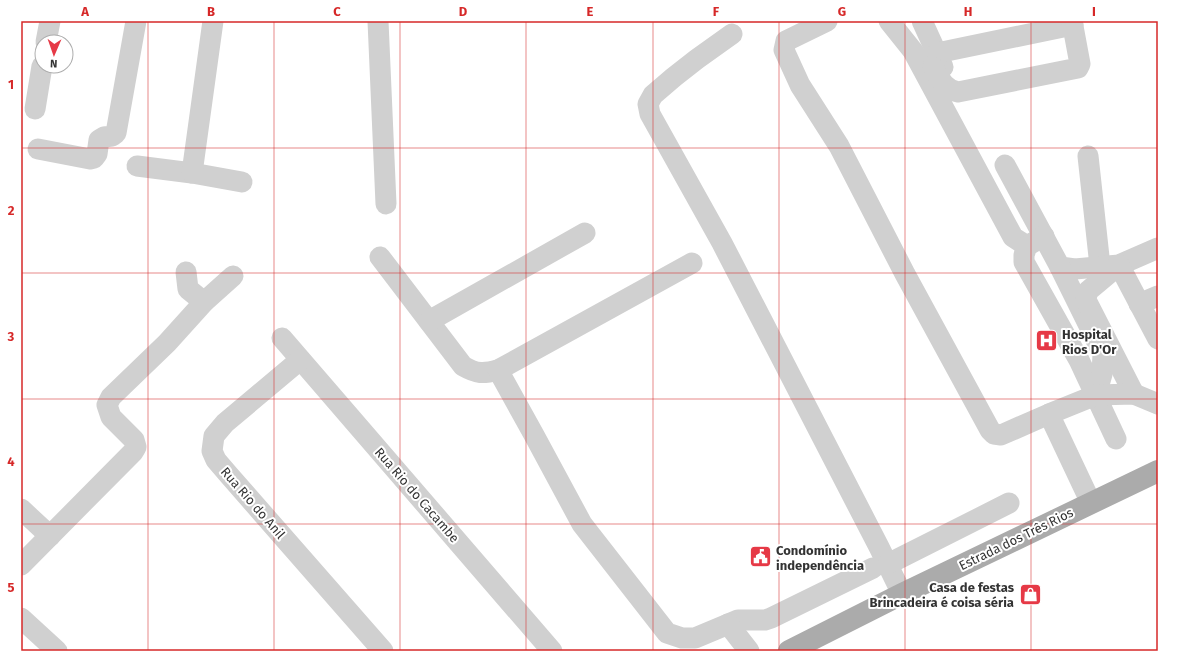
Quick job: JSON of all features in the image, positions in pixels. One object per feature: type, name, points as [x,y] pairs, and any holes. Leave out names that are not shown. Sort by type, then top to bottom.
[{"type":"main road","name":"Estrada dos Três Rios","points":[[789,651],[902,594],[1158,471]]},
{"type":"street","points":[[48,34],[50,21]]},
{"type":"street","points":[[38,149],[94,158],[97,154],[100,140],[104,137],[112,136],[116,132],[136,21]]},
{"type":"street","points":[[192,173],[213,21]]},
{"type":"street","points":[[378,21],[386,204]]},
{"type":"street","points":[[827,21],[786,41],[784,50],[800,85],[839,146],[905,274],[990,430],[994,434],[1001,436],[1049,414],[1096,396],[1134,394],[1158,404]]},
{"type":"street","points":[[922,21],[954,91]]},
{"type":"street","points":[[893,26],[906,28],[915,34],[943,85],[954,91],[963,91],[1078,68],[1080,64],[1072,23],[937,54]]},
{"type":"street","points":[[893,26],[913,51],[1013,236],[1036,241]]},
{"type":"street","points":[[732,34],[696,59],[653,95],[648,104],[650,114],[722,243],[880,566],[902,594]]},
{"type":"street","points":[[35,109],[41,74]]},
{"type":"street","points":[[1088,156],[1110,266],[1139,304],[1158,339]]},
{"type":"street","points":[[1005,165],[1036,241],[1060,267],[1103,354],[1102,374],[1096,396]]},
{"type":"street","points":[[137,166],[192,173],[242,182]]},
{"type":"street","points":[[429,321],[585,233]]},
{"type":"street","points":[[1036,241],[1024,255],[1024,262],[1079,360],[1116,438]]},
{"type":"street","points":[[1060,267],[1074,269],[1110,266],[1158,248]]},
{"type":"street","points":[[380,257],[463,366],[474,372],[485,374],[498,370],[692,263]]},
{"type":"street","points":[[1110,266],[1088,291],[1086,298],[1134,394]]},
{"type":"street","points":[[186,272],[188,289],[204,302]]},
{"type":"street","points":[[21,565],[133,452],[136,447],[134,440],[111,417],[108,405],[111,397],[167,342],[204,302],[233,276]]},
{"type":"street","points":[[1139,304],[1158,296]]},
{"type":"street","name":"Rua Rio do Cacambe","points":[[282,338],[552,651]]},
{"type":"street","name":"Rua Rio do Anil","points":[[300,360],[225,423],[214,436],[212,450],[216,460],[383,651]]},
{"type":"street","points":[[498,370],[582,524],[667,633],[682,638],[695,638],[738,620],[765,620],[771,618],[1009,503]]},
{"type":"street","points":[[1049,414],[1091,503]]},
{"type":"street","points":[[21,509],[50,536]]},
{"type":"street","points":[[21,618],[56,651]]},
{"type":"street","points":[[728,624],[749,651]]},
{"type":"place","name":"Hospital Rios D'Or","points":[[1047,341]]},
{"type":"place","name":"Condomínio independência","points":[[761,557]]},
{"type":"place","name":"Casa de festas Brincadeira é coisa séria","points":[[1030,594]]}]
